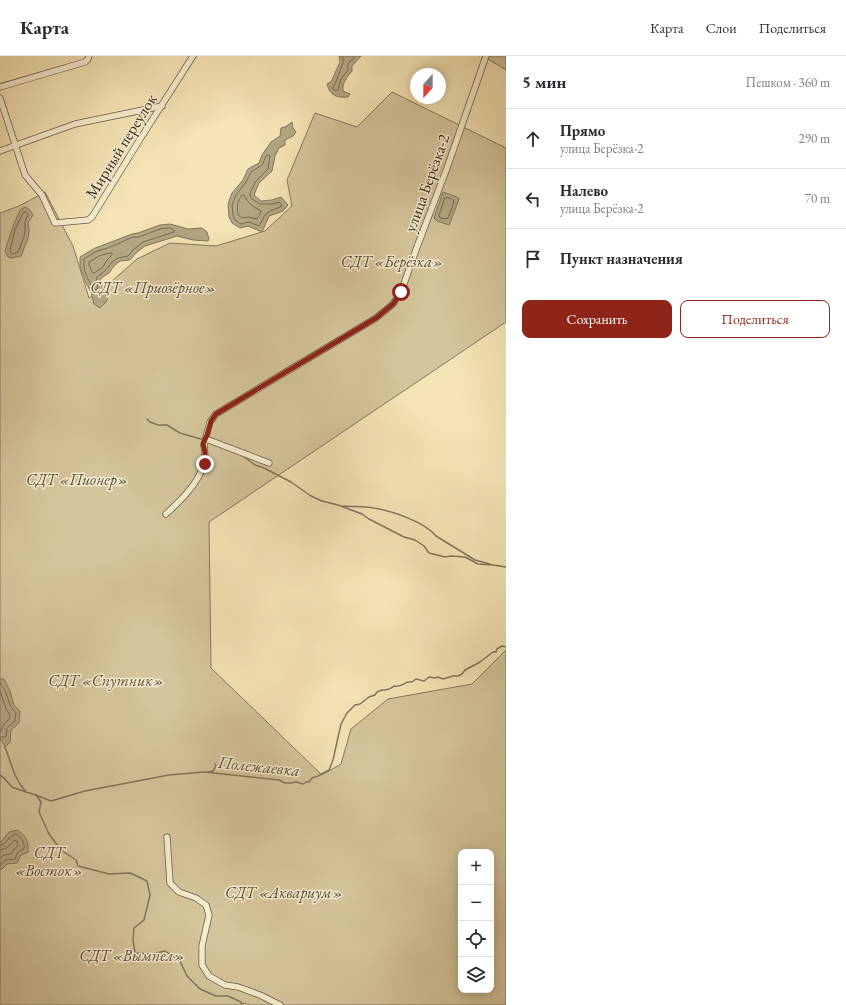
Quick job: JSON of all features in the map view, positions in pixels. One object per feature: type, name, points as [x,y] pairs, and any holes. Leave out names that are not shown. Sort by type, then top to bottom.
[{"type":"street","points":[[0,87],[85,62],[89,56]]},
{"type":"street","name":"Мирный переулок","points":[[15,146],[25,175],[42,195],[55,223],[83,222],[88,220],[92,217],[193,56]]},
{"type":"street","name":"улица Берёзка-2","points":[[166,514],[184,496],[197,479],[205,464],[203,444],[211,421],[219,412],[376,318],[393,304],[401,292],[416,247],[447,168],[486,56]]},
{"type":"street","points":[[0,98],[15,146]]},
{"type":"street","points":[[0,151],[75,124],[162,106]]},
{"type":"street","points":[[206,439],[269,464]]},
{"type":"street","points":[[168,837],[170,882],[179,892],[196,898],[206,905],[209,915],[202,946],[202,965],[209,976],[225,986],[238,987],[260,995],[280,1005]]},
{"type":"green space","points":[[489,56],[506,56],[506,70],[488,59]]},
{"type":"green space","points":[[392,92],[410,101],[410,104],[416,104],[506,148],[506,322],[209,522],[211,668],[322,775],[341,764],[351,729],[388,699],[472,684],[506,650],[506,1005],[250,1005],[243,1003],[243,1005],[0,1005],[0,213],[19,206],[45,192],[73,246],[89,298],[103,289],[137,259],[170,243],[216,246],[265,231],[292,206],[287,180],[315,113],[357,127]]},
{"type":"water","points":[[339,56],[361,56],[352,66],[352,71],[344,83],[343,91],[350,94],[348,97],[340,97],[332,94],[327,84],[331,82],[340,62]]},
{"type":"water","points":[[292,122],[293,128],[296,132],[293,136],[285,140],[285,145],[279,148],[275,156],[272,171],[259,183],[254,195],[261,201],[281,197],[288,205],[283,211],[269,216],[262,232],[248,226],[240,228],[232,223],[229,217],[228,204],[232,193],[243,180],[248,169],[259,163],[262,155],[271,142],[280,136],[281,128]]},
{"type":"water","points":[[443,192],[459,199],[449,225],[437,221],[434,218]]},
{"type":"water","points":[[25,207],[29,209],[33,215],[28,223],[28,238],[21,256],[12,258],[8,257],[5,251],[12,229],[20,210]]},
{"type":"water","points":[[170,224],[188,229],[202,228],[207,232],[209,239],[208,241],[193,240],[177,236],[145,246],[130,260],[120,261],[109,273],[100,279],[103,289],[108,297],[106,302],[100,308],[94,304],[91,292],[80,266],[80,257],[95,248],[132,234],[160,225]]},
{"type":"water","points":[[0,679],[4,679],[10,691],[14,705],[20,711],[19,723],[11,730],[10,742],[5,747],[0,738]]},
{"type":"water","points":[[17,830],[23,834],[26,839],[28,852],[21,855],[17,863],[7,864],[0,870],[0,842],[9,832]]},
{"type":"waterway","name":"Полежаевка","points":[[147,419],[158,425],[167,425],[180,433],[204,440]]},
{"type":"waterway","name":"Полежаевка","points":[[243,456],[255,465],[291,482],[311,496],[362,514],[404,537],[415,540],[424,546],[429,553],[445,557],[465,557],[478,564],[506,567]]},
{"type":"waterway","name":"Полежаевка","points":[[343,506],[374,508],[408,518],[424,526],[436,536],[475,560],[490,564]]},
{"type":"waterway","name":"Полежаевка","points":[[36,795],[51,801],[85,791],[169,775],[204,772],[303,784],[329,770],[333,760],[341,724],[347,713],[355,705],[360,704],[369,697],[375,695],[378,691],[389,689],[394,686],[401,686],[416,679],[424,681],[429,677],[438,677],[443,679],[458,676],[493,652],[496,652],[497,649],[502,646],[506,647]]},
{"type":"waterway","name":"Полежаевка","points":[[5,747],[15,775],[20,784],[26,792],[36,795],[41,802],[39,812],[49,834],[61,850],[76,860],[78,866],[109,874],[130,873],[147,881],[150,895],[144,920],[134,928],[133,940],[135,953],[152,954],[165,951],[180,961],[187,976],[200,989],[216,996],[228,996],[241,1002],[242,1005]]},
{"type":"waterway","name":"Полежаевка","points":[[208,772],[213,771],[216,766],[215,764]]},
{"type":"waterway","name":"Полежаевка","points":[[0,775],[12,787],[26,792]]},
{"type":"route","points":[[205,464],[203,444],[211,421],[216,414],[376,318],[393,304],[401,292]]},
{"type":"park label","name":"СДТ «Берёзка»","points":[[392,261]]},
{"type":"park label","name":"СДТ «Приозёрное»","points":[[153,287]]},
{"type":"park label","name":"СДТ «Пионер»","points":[[77,479]]},
{"type":"park label","name":"СДТ «Спутник»","points":[[106,680]]},
{"type":"park label","name":"СДТ «Восток»","points":[[49,861]]},
{"type":"park label","name":"СДТ «Аквариум»","points":[[284,892]]},
{"type":"park label","name":"СДТ «Вымпел»","points":[[132,955]]}]
